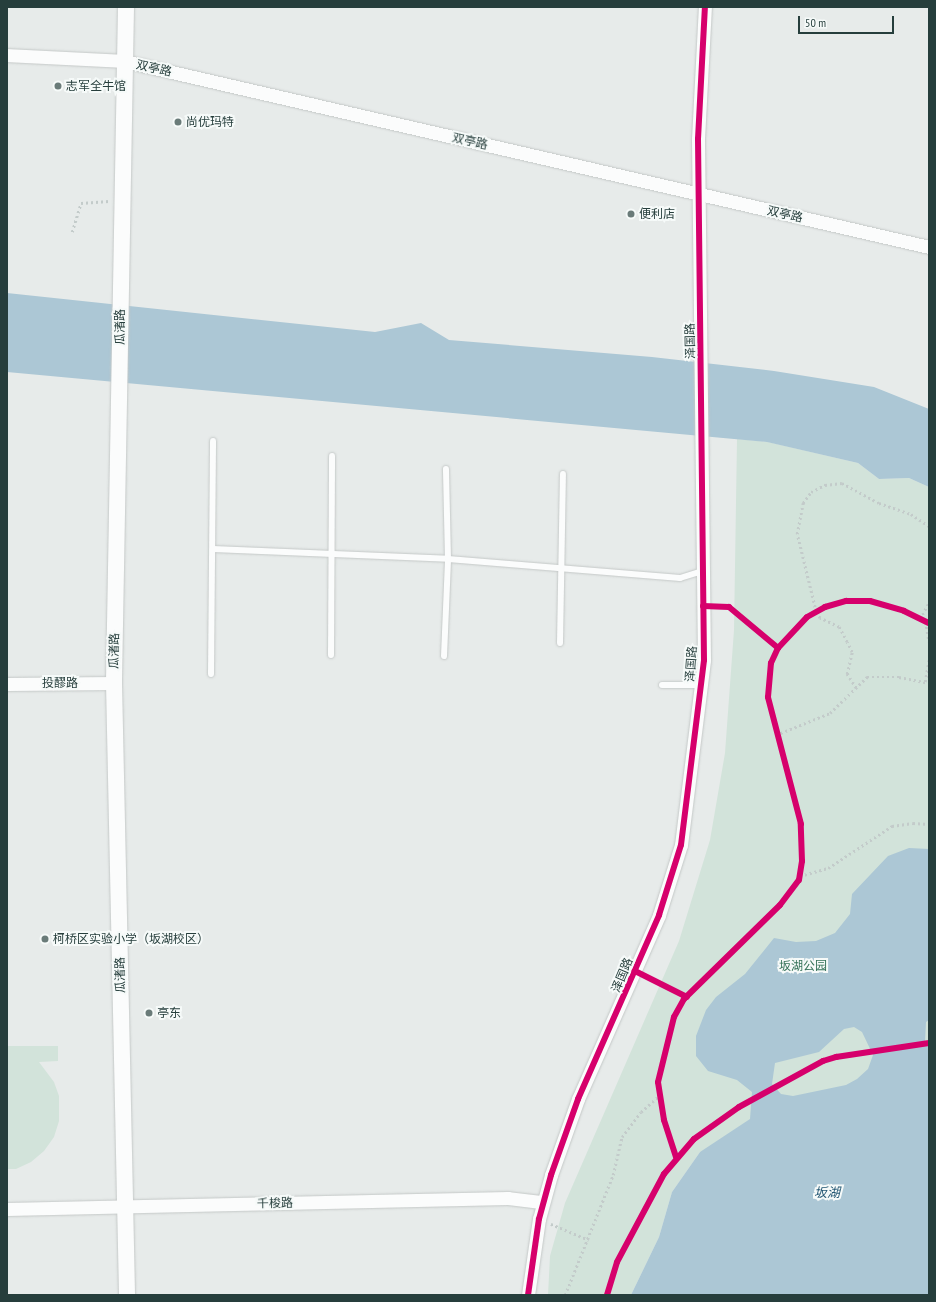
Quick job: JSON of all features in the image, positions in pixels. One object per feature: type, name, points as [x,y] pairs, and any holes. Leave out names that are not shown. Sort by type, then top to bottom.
[{"type":"street","name":"瓜渚路","points":[[126,7],[114,683],[127,1295]]},
{"type":"street","name":"泽国路","points":[[528,1295],[539,1219],[543,1202],[578,1100],[659,915],[678,852],[704,660],[698,139],[705,7]]},
{"type":"street","name":"双亭路","points":[[7,55],[124,61],[929,247]]},
{"type":"street","name":"投醪路","points":[[7,684],[114,683]]},
{"type":"street","name":"千梭路","points":[[7,1209],[508,1198],[543,1202]]},
{"type":"lane","points":[[211,674],[213,441]]},
{"type":"lane","points":[[331,655],[332,456]]},
{"type":"lane","points":[[444,656],[448,559],[446,469]]},
{"type":"lane","points":[[560,643],[560,568],[563,474]]},
{"type":"lane","points":[[213,549],[448,559],[680,578],[703,571]]},
{"type":"lane","points":[[662,685],[700,685]]},
{"type":"path","points":[[72,232],[81,203],[122,200]]},
{"type":"path","points":[[856,688],[847,674],[852,652],[847,642],[839,627],[820,618],[816,612],[797,534],[804,503],[811,492],[825,485],[842,483],[879,503],[911,514],[929,526]]},
{"type":"path","points":[[929,602],[922,620],[929,642]]},
{"type":"path","points":[[807,617],[825,607]]},
{"type":"path","points":[[925,682],[929,660]]},
{"type":"path","points":[[778,742],[775,732],[830,714],[867,677],[900,677],[929,683]]},
{"type":"path","points":[[800,876],[828,868],[892,826],[913,823],[929,824]]},
{"type":"path","points":[[796,886],[801,868]]},
{"type":"path","points":[[658,1089],[661,1108]]},
{"type":"path","points":[[565,1295],[589,1240],[613,1175],[622,1137],[641,1112],[659,1096]]},
{"type":"path","points":[[539,1219],[589,1240]]},
{"type":"green space","name":"坂湖公园","points":[[737,439],[768,442],[858,463],[879,479],[909,478],[929,487],[929,1088],[700,1152],[672,1192],[659,1237],[631,1295],[548,1295],[550,1256],[565,1203],[679,941],[710,840],[725,753],[734,630]]},
{"type":"green space","points":[[7,1046],[58,1046],[58,1061],[39,1062],[54,1082],[59,1096],[59,1121],[54,1137],[44,1151],[31,1162],[16,1169],[7,1169]]},
{"type":"water","points":[[7,293],[375,332],[421,323],[449,340],[652,357],[774,371],[874,387],[929,409],[929,487],[909,478],[879,479],[858,463],[767,442],[7,372]]},
{"type":"water","name":"坂湖","points":[[909,848],[929,849],[929,1020],[926,1022],[925,1042],[929,1047],[929,1295],[631,1295],[659,1237],[672,1192],[700,1152],[750,1119],[752,1092],[737,1080],[708,1071],[696,1056],[696,1036],[706,1010],[716,997],[745,974],[774,938],[796,942],[816,941],[835,933],[850,914],[852,894],[888,856]],"holes":[[[854,1027],[862,1032],[873,1055],[868,1069],[857,1079],[846,1085],[793,1096],[781,1094],[772,1084],[775,1063],[819,1052],[844,1029]]]},
{"type":"cycle path","points":[[528,1295],[539,1219],[551,1175],[578,1099],[659,915],[681,845],[704,660],[698,139],[705,7]]},
{"type":"cycle path","points":[[676,1157],[664,1120],[658,1082],[674,1017],[684,999],[780,905],[799,880],[802,861],[801,824],[768,697],[771,663],[778,648],[807,617],[825,607],[846,601],[870,601],[904,611],[929,623]]},
{"type":"cycle path","points":[[703,606],[729,607],[778,648]]},
{"type":"cycle path","points":[[635,971],[687,997]]},
{"type":"cycle path","points":[[607,1295],[617,1262],[664,1174],[694,1139],[739,1107],[823,1061],[836,1057],[929,1043]]},
{"type":"place","name":"志军全牛馆","points":[[58,86]]},
{"type":"place","name":"尚优玛特","points":[[178,122]]},
{"type":"place","name":"便利店","points":[[631,214]]},
{"type":"place","name":"柯桥区实验小学（坂湖校区）","points":[[45,939]]},
{"type":"place","name":"亭东","points":[[149,1013]]}]
